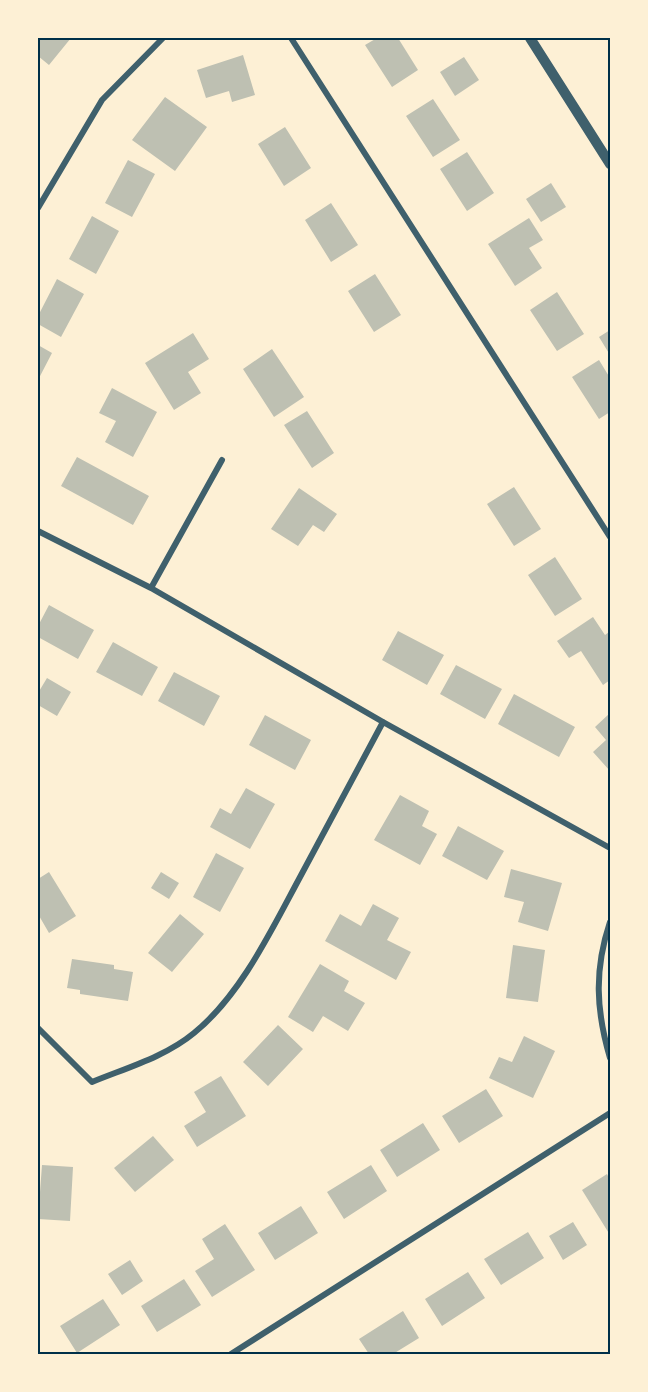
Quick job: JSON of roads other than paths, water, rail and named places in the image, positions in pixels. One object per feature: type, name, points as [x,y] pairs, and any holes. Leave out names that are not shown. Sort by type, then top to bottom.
[{"type":"street","points":[[38,208],[102,100],[162,38]]},
{"type":"street","points":[[291,38],[610,537]]},
{"type":"street","points":[[530,38],[610,164]]},
{"type":"street","points":[[152,588],[222,460]]},
{"type":"street","points":[[38,531],[152,588],[383,722],[610,848]]},
{"type":"street","points":[[38,1028],[92,1082],[178,1046],[206,1023],[245,976],[284,908],[383,722]]},
{"type":"street","points":[[610,922],[598,974],[599,1006],[610,1058]]},
{"type":"street","points":[[231,1354],[610,1113]]}]
